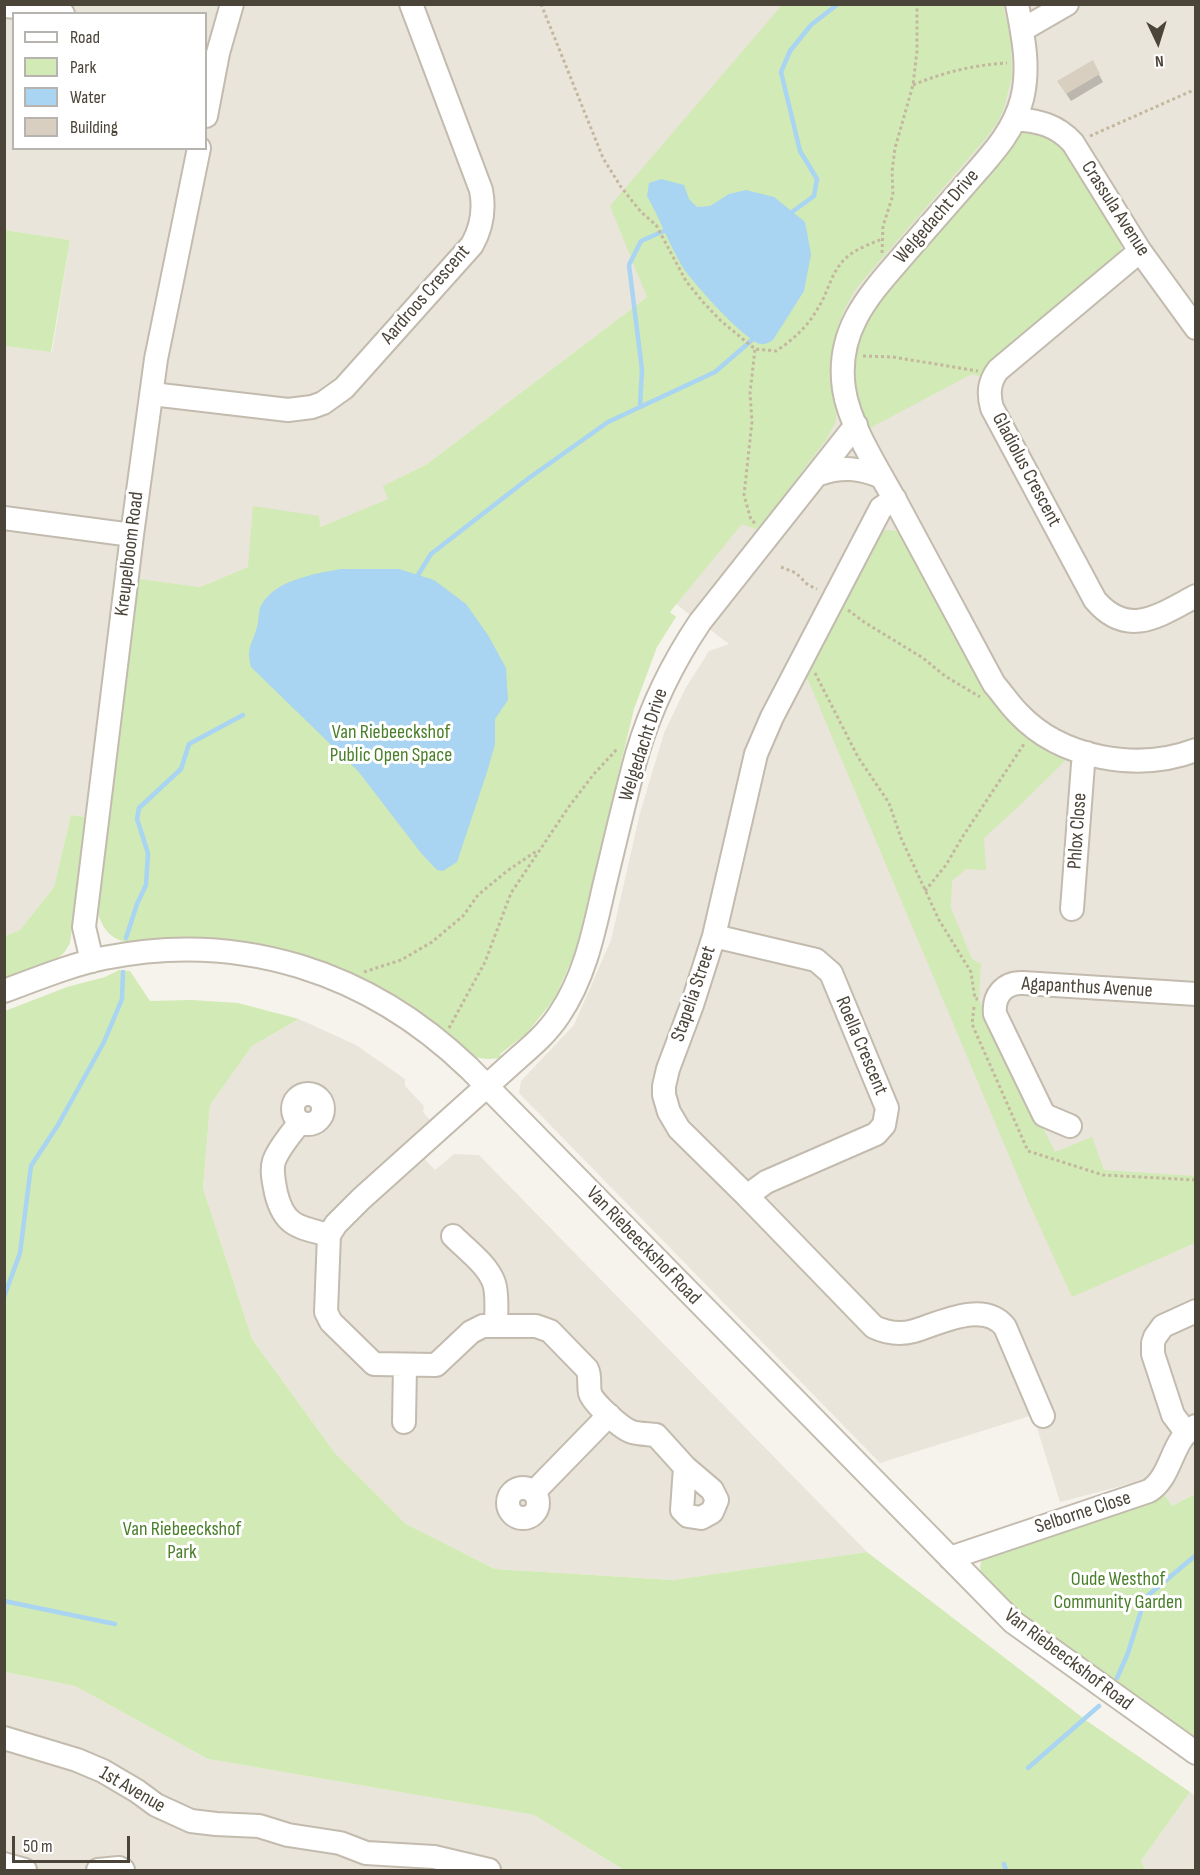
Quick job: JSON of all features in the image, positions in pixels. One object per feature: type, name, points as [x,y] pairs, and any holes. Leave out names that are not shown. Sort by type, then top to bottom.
[{"type":"street","points":[[207,105],[212,51],[232,4]]},
{"type":"street","name":"Aardroos Crescent","points":[[152,394],[288,410],[300,410],[323,403],[344,388],[472,245],[481,224],[483,212],[481,190],[411,4]]},
{"type":"street","name":"Welgedacht Drive","points":[[1017,4],[1026,63],[1022,98],[1015,119],[994,152],[880,282],[857,314],[848,336],[843,358],[845,394],[856,425],[882,477],[994,684],[1018,714],[1053,738],[1087,753],[1117,760],[1147,761],[1183,755],[1196,750]]},
{"type":"street","points":[[1022,30],[1067,4]]},
{"type":"street","points":[[4,6],[50,9]]},
{"type":"street","name":"Crassula Avenue","points":[[1015,119],[1052,126],[1073,143],[1140,251],[1196,328]]},
{"type":"street","name":"Kreupelboom Road","points":[[92,961],[84,927],[132,535],[156,359],[199,150]]},
{"type":"street","points":[[991,381],[1002,366],[1140,251]]},
{"type":"street","name":"Gladiolus Crescent","points":[[991,381],[989,392],[992,408],[1095,600],[1102,608],[1118,618],[1138,622],[1157,616],[1196,596]]},
{"type":"street","name":"Welgedacht Drive","points":[[329,1235],[336,1224],[361,1199],[544,1035],[559,1016],[574,988],[590,949],[638,751],[665,680],[682,648],[700,622],[856,425]]},
{"type":"street","points":[[819,474],[833,469],[849,468],[867,471],[882,477]]},
{"type":"street","name":"Stapelia Street","points":[[895,499],[881,508],[756,753],[714,936],[693,1005],[668,1069],[664,1095],[669,1113],[679,1129],[874,1327],[885,1332],[897,1333],[913,1331],[951,1317],[989,1315],[998,1319],[1005,1327],[1043,1416]]},
{"type":"street","points":[[4,518],[132,535]]},
{"type":"street","name":"Phlox Close","points":[[1072,909],[1083,764],[1087,753]]},
{"type":"street","name":"Roella Crescent","points":[[714,936],[816,960],[827,968],[887,1108],[884,1125],[876,1134],[766,1182],[747,1196]]},
{"type":"street","name":"Van Riebeeckshof Road","points":[[4,991],[92,961],[155,950],[209,950],[271,958],[301,966],[353,986],[398,1011],[437,1039],[487,1086],[1013,1622],[1196,1753]]},
{"type":"street","name":"Agapanthus Avenue","points":[[1070,1126],[1044,1115],[995,1014],[995,1001],[1001,990],[1017,983],[1196,994]]},
{"type":"street","points":[[300,1122],[275,1159],[273,1179],[279,1205],[288,1220],[307,1230],[329,1235],[327,1312],[331,1322],[374,1364],[436,1365],[471,1332],[483,1326],[536,1326],[550,1331],[587,1369],[590,1376],[592,1399],[609,1416],[630,1432],[656,1434],[685,1467]]},
{"type":"street","points":[[453,1236],[483,1266],[494,1281],[496,1325]]},
{"type":"street","name":"Selborne Close","points":[[950,1558],[1149,1491],[1161,1481],[1190,1429],[1173,1415],[1153,1354],[1153,1342],[1163,1326],[1196,1311]]},
{"type":"street","points":[[404,1422],[405,1366]]},
{"type":"street","points":[[534,1492],[609,1416]]},
{"type":"street","name":"1st Avenue","points":[[4,1738],[76,1760],[137,1791],[156,1805],[191,1821],[260,1826],[288,1835],[340,1843],[363,1862],[434,1857],[489,1870]]},
{"type":"street","points":[[4,1864],[25,1870]]},
{"type":"street","points":[[98,1870],[123,1870]]},
{"type":"path","points":[[542,4],[603,159],[641,212],[656,225],[686,281],[696,294],[721,321],[755,349],[776,351],[787,344],[807,325],[819,308],[827,286],[844,259],[882,238]]},
{"type":"path","points":[[880,282],[883,226],[893,195],[892,172],[895,148],[913,85],[918,51],[917,4]]},
{"type":"path","points":[[913,85],[942,73],[972,67],[1026,63]]},
{"type":"path","points":[[1073,143],[1196,88]]},
{"type":"path","points":[[755,349],[750,393],[752,422],[744,495],[751,520],[761,528]]},
{"type":"path","points":[[843,358],[893,357],[951,365],[980,371],[991,381]]},
{"type":"path","points":[[781,567],[796,573],[808,585],[818,589]]},
{"type":"path","points":[[841,602],[864,622],[923,658],[945,676],[982,698],[989,699]]},
{"type":"path","points":[[802,660],[810,665],[858,757],[889,802],[901,838],[939,920],[971,972],[975,999],[995,1001]]},
{"type":"path","points":[[926,891],[946,865],[1035,727]]},
{"type":"path","points":[[437,1039],[448,1030],[475,981],[485,962],[511,893],[539,849],[593,775],[617,748],[638,751]]},
{"type":"path","points":[[353,986],[364,972],[401,960],[432,942],[463,916],[478,895],[539,849]]},
{"type":"shaded area","points":[[4,5],[1195,5],[1195,1494],[1172,1506],[1152,1478],[1060,1502],[1033,1415],[880,1463],[519,1093],[521,1081],[574,1025],[611,940],[640,813],[664,733],[685,689],[709,651],[729,644],[676,604],[742,523],[647,297],[427,464],[384,486],[389,499],[320,527],[248,567],[200,587],[127,578],[98,818],[71,815],[54,887],[20,930],[5,936],[5,346],[52,352],[70,240],[5,230]]},
{"type":"shaded area","points":[[299,1019],[356,1045],[405,1079],[405,1086],[424,1106],[423,1112],[430,1120],[408,1141],[435,1170],[454,1154],[479,1155],[867,1552],[673,1580],[495,1569],[406,1524],[335,1453],[252,1339],[203,1188],[210,1105],[252,1046]]},
{"type":"shaded area","points":[[4,1672],[75,1686],[208,1759],[534,1815],[624,1870],[5,1870]]},
{"type":"shaded area","points":[[1190,1792],[1195,1796],[1195,1870],[1145,1870],[1141,1861]]},
{"type":"green space","name":"Van Riebeeckshof Public Open Space","points":[[782,5],[1003,5],[1011,41],[1012,76],[1004,108],[987,137],[851,297],[841,318],[832,353],[831,383],[836,420],[828,437],[758,530],[742,524],[670,612],[676,617],[657,647],[634,709],[576,950],[556,996],[527,1033],[500,1054],[501,1058],[484,1059],[468,1053],[439,1028],[397,998],[314,959],[211,940],[126,942],[114,937],[104,926],[97,907],[139,579],[200,587],[248,567],[253,506],[319,516],[320,527],[388,499],[383,486],[427,464],[647,297],[610,206]]},
{"type":"green space","points":[[1032,130],[1062,144],[1122,239],[1120,256],[984,378],[972,374],[868,429],[857,401],[853,372],[856,345],[873,305],[1016,137]]},
{"type":"green space","points":[[5,230],[70,240],[51,352],[5,346]]},
{"type":"green space","points":[[886,530],[902,534],[982,679],[1069,757],[984,838],[986,870],[966,869],[952,881],[951,908],[972,959],[981,964],[979,1000],[1055,1152],[1092,1137],[1104,1170],[1195,1176],[1195,1243],[1072,1297],[1029,1203],[808,680],[803,676],[880,532]]},
{"type":"green space","points":[[71,815],[87,817],[70,943],[58,958],[50,963],[5,980],[5,936],[20,930],[54,887]]},
{"type":"green space","name":"Van Riebeeckshof Park","points":[[119,970],[130,971],[150,1001],[192,1000],[238,1003],[299,1019],[252,1046],[210,1105],[203,1188],[252,1339],[335,1453],[406,1524],[495,1569],[673,1580],[867,1552],[1087,1721],[1190,1792],[1141,1861],[1145,1870],[624,1870],[534,1815],[208,1759],[75,1686],[5,1672],[5,1011],[67,987],[105,977]]},
{"type":"green space","name":"Oude Westhof Community Garden","points":[[1162,1491],[1172,1506],[1195,1494],[1195,1740],[1027,1621],[982,1576],[980,1571],[983,1557]]},
{"type":"water","points":[[661,179],[684,185],[689,199],[697,207],[710,206],[729,194],[746,190],[774,197],[805,222],[811,254],[804,291],[773,340],[766,344],[754,341],[707,297],[687,274],[647,196],[649,183]]},
{"type":"water","points":[[341,569],[399,569],[434,580],[466,604],[488,635],[506,668],[508,700],[495,719],[495,744],[488,769],[457,862],[443,871],[437,870],[421,853],[358,771],[251,667],[249,650],[258,625],[260,608],[266,598],[295,580]]},
{"type":"building","points":[[1093,60],[1100,74],[1066,94],[1057,81]]},
{"type":"waterway","points":[[792,212],[814,196],[817,179],[800,151],[781,72],[790,51],[811,25],[838,4]]},
{"type":"waterway","points":[[640,406],[642,370],[629,265],[641,241],[664,231]]},
{"type":"waterway","points":[[418,575],[431,554],[529,478],[608,422],[715,372],[752,340]]},
{"type":"waterway","points":[[126,938],[146,885],[148,853],[137,819],[139,808],[181,769],[189,744],[243,715]]},
{"type":"waterway","points":[[4,1297],[20,1253],[31,1166],[58,1125],[104,1042],[122,999],[123,972]]},
{"type":"waterway","points":[[1117,1678],[1128,1653],[1145,1598],[1196,1555]]},
{"type":"waterway","points":[[4,1601],[115,1624]]},
{"type":"waterway","points":[[1028,1768],[1099,1706]]},
{"type":"waterway","points":[[1004,1864],[1006,1870]]}]
